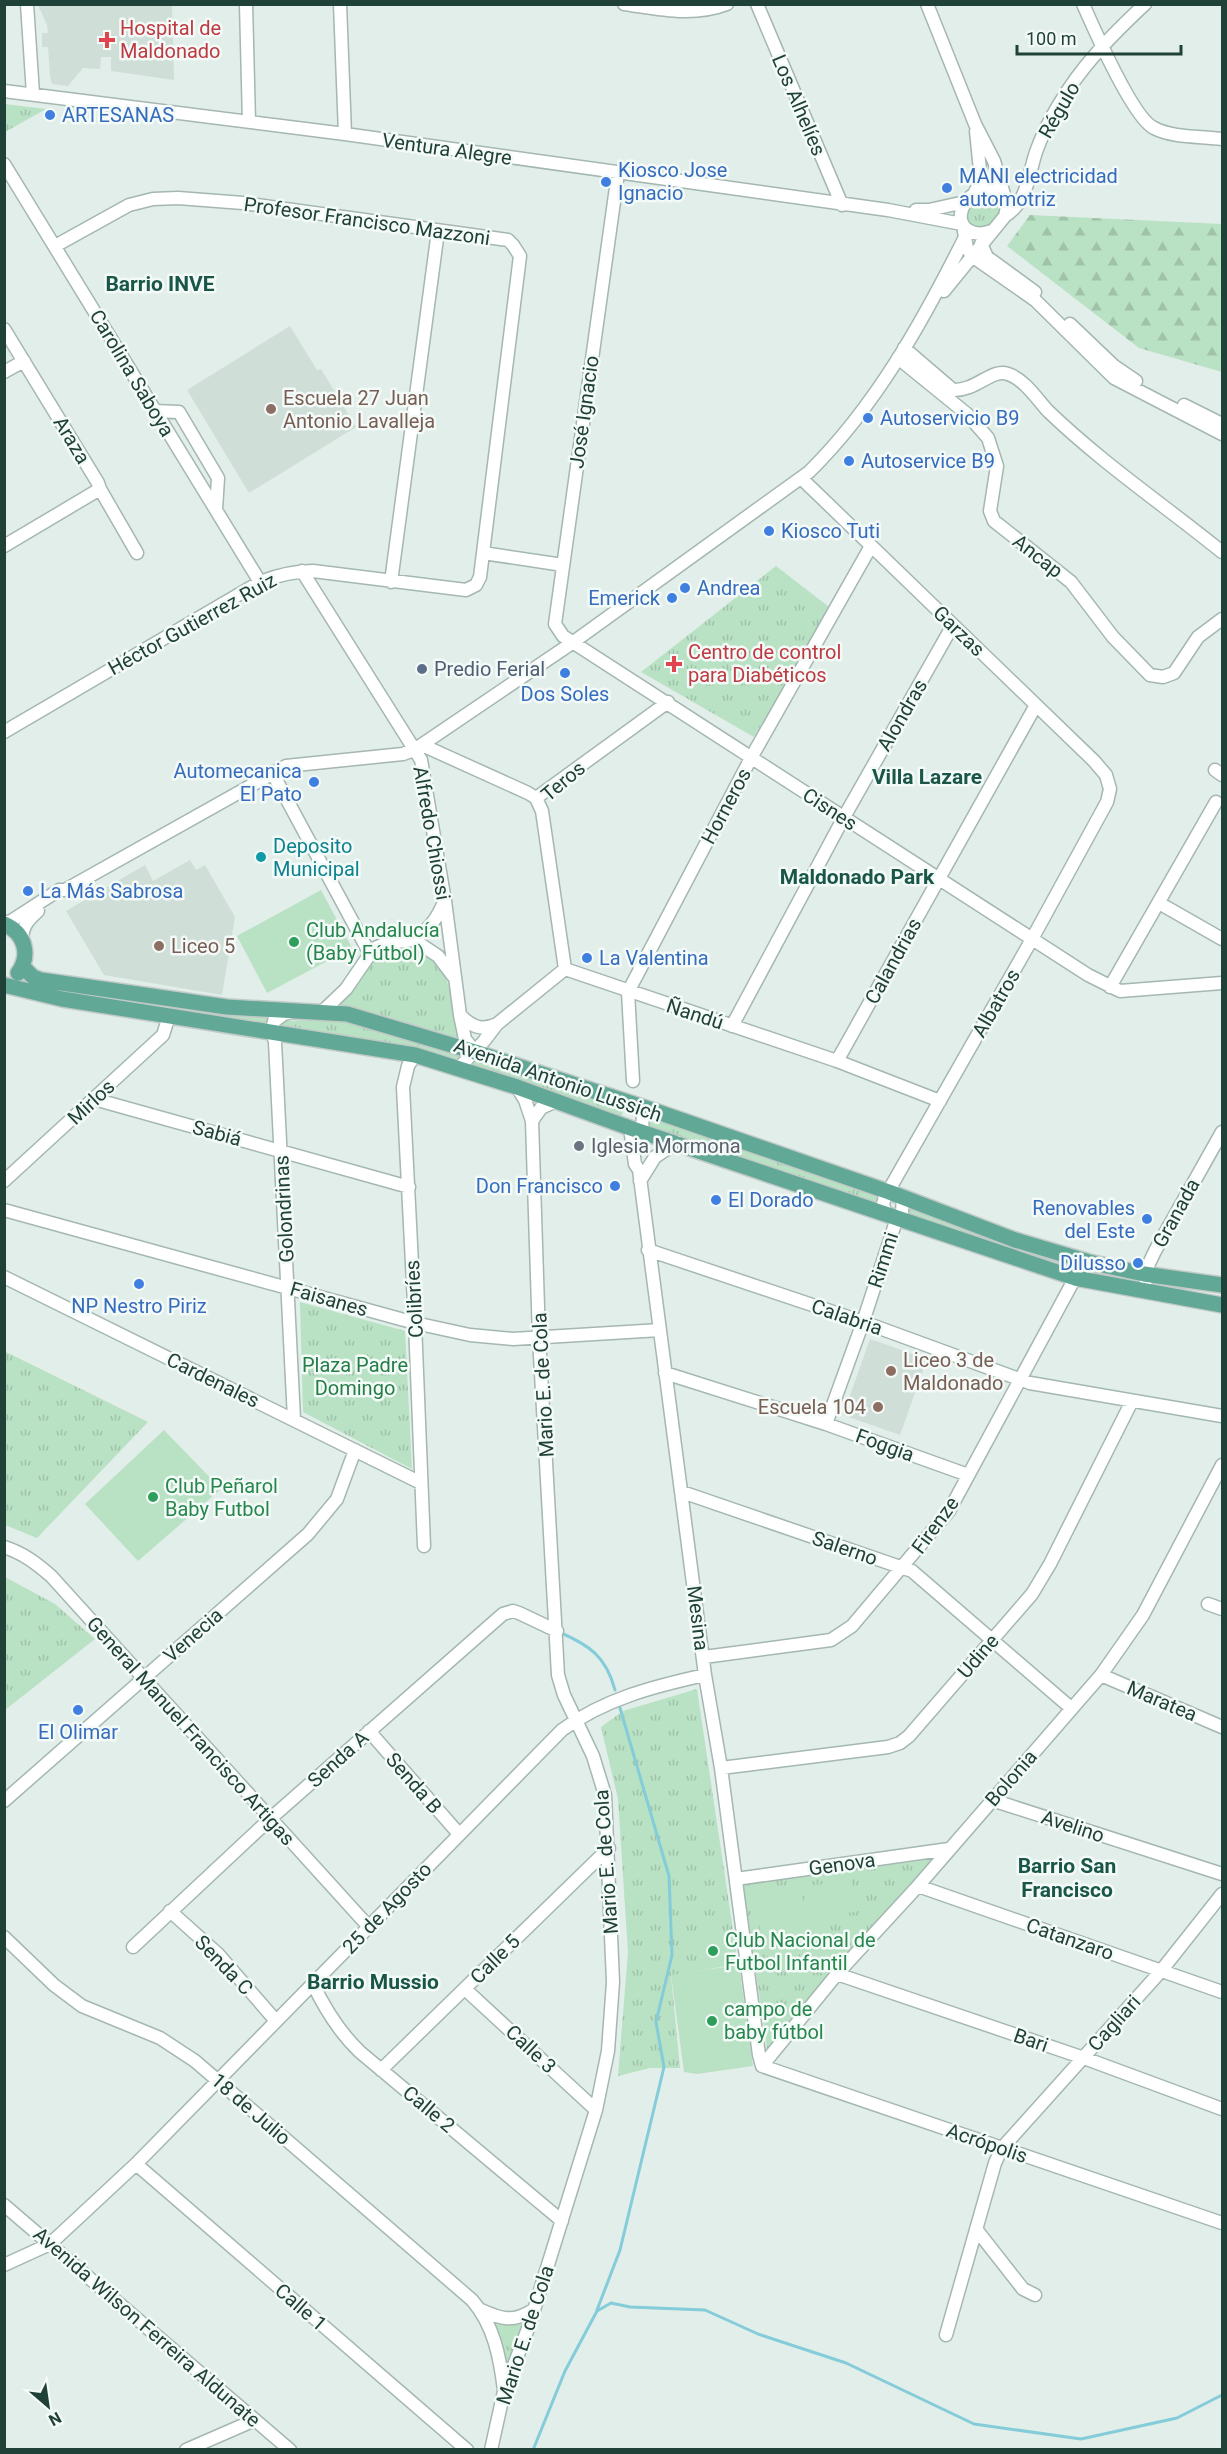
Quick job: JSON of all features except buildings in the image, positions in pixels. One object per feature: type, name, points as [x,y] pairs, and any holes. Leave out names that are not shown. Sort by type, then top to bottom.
[{"type":"main road","points":[[4,923],[17,932],[25,948],[22,966],[16,975],[4,984]]},
{"type":"main road","name":"Avenida Antonio Lussich","points":[[22,966],[33,977],[40,980],[67,984],[227,1007],[347,1014],[475,1052],[640,1107],[896,1195],[1015,1240],[1089,1262],[1144,1274],[1222,1285]]},
{"type":"main road","name":"Avenida Antonio Lussich","points":[[4,984],[63,999],[415,1055],[517,1087],[1075,1278],[1156,1295],[1222,1305]]},
{"type":"street","points":[[27,4],[33,94]]},
{"type":"street","points":[[246,4],[249,122]]},
{"type":"street","points":[[340,4],[345,134]]},
{"type":"street","points":[[624,4],[683,13],[727,4]]},
{"type":"street","name":"Los Alhelíes","points":[[757,4],[842,204]]},
{"type":"street","points":[[927,4],[975,124],[994,161],[1006,211]]},
{"type":"street","points":[[1083,4],[1101,45],[1131,99],[1151,127],[1164,132],[1222,139]]},
{"type":"street","name":"Régulo","points":[[1006,211],[1019,204],[1026,192],[1045,130],[1060,103],[1101,45],[1145,4]]},
{"type":"street","name":"Ventura Alegre","points":[[4,91],[345,134],[888,210],[963,229]]},
{"type":"street","points":[[975,124],[981,180],[961,213],[967,248],[972,256],[1035,300],[1114,378],[1222,434]]},
{"type":"street","name":"Carolina Saboya","points":[[4,164],[260,582]]},
{"type":"street","name":"José Ignacio","points":[[572,643],[563,636],[555,624],[618,173]]},
{"type":"street","points":[[970,198],[984,190],[996,192],[1006,211]]},
{"type":"street","name":"Profesor Francisco Mazzoni","points":[[55,246],[129,205],[153,199],[178,198],[243,203],[508,240],[520,256],[480,577],[476,585],[466,590]]},
{"type":"street","name":"Ventura Alegre","points":[[888,210],[929,210],[970,198]]},
{"type":"street","points":[[22,939],[23,928],[27,921],[65,890],[272,772],[286,766],[403,754],[418,748],[572,643],[801,478],[834,448],[854,423],[930,308],[1006,211]]},
{"type":"street","points":[[963,229],[978,234],[991,231]]},
{"type":"street","points":[[930,308],[963,229]]},
{"type":"street","points":[[391,582],[438,231]]},
{"type":"street","points":[[981,244],[987,257],[1031,288],[1126,376],[1222,424]]},
{"type":"street","name":"Araza","points":[[4,329],[98,483],[137,553]]},
{"type":"street","name":"Ancap","points":[[901,353],[949,394],[992,447],[997,466],[990,511],[994,521],[1071,582],[1113,637],[1150,675],[1163,677],[1174,673],[1198,637],[1222,619]]},
{"type":"street","points":[[4,372],[24,361]]},
{"type":"street","points":[[949,394],[977,386],[997,373],[1016,377],[1049,412],[1120,475],[1222,552]]},
{"type":"street","points":[[155,411],[179,412],[218,478],[216,511]]},
{"type":"street","name":"Garzas","points":[[801,478],[1106,775],[1110,789]]},
{"type":"street","points":[[4,546],[100,489]]},
{"type":"street","name":"Horneros","points":[[628,992],[751,758],[871,546]]},
{"type":"street","points":[[483,553],[563,564]]},
{"type":"street","name":"Héctor Gutierrez Ruiz","points":[[4,732],[260,582],[290,572],[302,571],[466,590]]},
{"type":"street","name":"Alfredo Chiossi","points":[[302,571],[418,748],[445,901],[460,1015],[465,1039],[475,1052]]},
{"type":"street","name":"Alondras","points":[[732,1026],[844,818],[953,625]]},
{"type":"street","name":"Cisnes","points":[[572,643],[668,702],[844,818],[1110,987]]},
{"type":"street","name":"Teros","points":[[565,969],[542,811],[536,798],[668,702]]},
{"type":"street","name":"Calandrias","points":[[837,1061],[1036,705]]},
{"type":"street","points":[[418,748],[536,798]]},
{"type":"street","points":[[272,772],[369,954]]},
{"type":"street","name":"Albatros","points":[[891,1216],[883,1204],[896,1195],[940,1101],[1107,802],[1110,789]]},
{"type":"street","points":[[1216,802],[1110,987],[1120,992],[1222,983]]},
{"type":"street","points":[[4,923],[20,916],[59,890],[65,890]]},
{"type":"street","points":[[323,1011],[346,989],[369,954],[387,943],[414,940],[428,930],[438,917],[445,901]]},
{"type":"street","points":[[1160,903],[1222,939]]},
{"type":"street","points":[[414,940],[438,956],[456,980]]},
{"type":"street","points":[[458,1069],[497,1024],[565,969]]},
{"type":"street","name":"Ñandú","points":[[565,969],[837,1061],[940,1101]]},
{"type":"street","points":[[628,992],[633,1081]]},
{"type":"street","points":[[272,1031],[273,1021],[294,1011]]},
{"type":"street","points":[[460,1015],[479,1028],[497,1024]]},
{"type":"street","name":"Mirlos","points":[[4,1181],[163,1035],[169,1016]]},
{"type":"street","name":"Golondrinas","points":[[272,1031],[275,1042],[294,1419]]},
{"type":"street","name":"Colibríes","points":[[415,1055],[408,1066],[403,1087],[416,1323],[424,1546]]},
{"type":"street","name":"Mario E. de Cola","points":[[491,2450],[504,2391],[529,2326],[532,2310],[597,2110],[608,2051],[613,1982],[605,1795],[593,1756],[564,1695],[558,1675],[539,1338],[532,1121],[525,1100],[517,1087]]},
{"type":"street","name":"Sabiá","points":[[94,1099],[409,1187]]},
{"type":"street","points":[[532,1121],[541,1108],[556,1101]]},
{"type":"street","name":"Mesina","points":[[640,1107],[643,1116],[636,1129],[635,1164],[640,1175],[705,1675],[721,1768],[761,2060]]},
{"type":"street","name":"Granada","points":[[1144,1274],[1155,1251],[1217,1155],[1222,1132]]},
{"type":"street","points":[[640,1175],[655,1157],[677,1142]]},
{"type":"street","name":"Rimmi","points":[[826,1424],[863,1322],[891,1216],[902,1212],[896,1195]]},
{"type":"street","name":"Faisanes","points":[[4,1210],[416,1323],[488,1338],[539,1338],[660,1330]]},
{"type":"street","name":"Calabria","points":[[648,1250],[863,1322],[1030,1383],[1222,1416]]},
{"type":"street","points":[[1144,1274],[1156,1295]]},
{"type":"street","name":"Cardenales","points":[[4,1276],[422,1484]]},
{"type":"street","name":"Firenze","points":[[704,1657],[831,1640],[852,1626],[949,1511],[1075,1278]]},
{"type":"street","name":"Foggia","points":[[665,1373],[826,1424],[968,1475]]},
{"type":"street","name":"Udine","points":[[721,1768],[888,1747],[900,1743],[909,1736],[1032,1593],[1050,1564],[1132,1401]]},
{"type":"street","name":"Venecia","points":[[4,1802],[308,1534],[337,1499],[355,1450]]},
{"type":"street","name":"Bolonia","points":[[761,2060],[918,1886],[1101,1675],[1143,1615],[1222,1465]]},
{"type":"street","name":"Salerno","points":[[682,1492],[912,1571],[1071,1708]]},
{"type":"street","name":"General Manuel Francisco Artigas","points":[[4,1547],[17,1551],[35,1562],[51,1576],[369,1927]]},
{"type":"street","points":[[1208,1604],[1222,1609]]},
{"type":"street","name":"Senda A","points":[[133,1947],[271,1818],[503,1614],[513,1611],[557,1631]]},
{"type":"street","name":"25 de Agosto","points":[[4,2265],[50,2244],[135,2164],[562,1730],[620,1698],[661,1684],[705,1675]]},
{"type":"street","name":"Maratea","points":[[1101,1675],[1222,1727]]},
{"type":"street","name":"Senda B","points":[[369,1731],[459,1834]]},
{"type":"street","name":"Avelino","points":[[992,1800],[1222,1874]]},
{"type":"street","name":"Calle 5","points":[[381,2070],[609,1848]]},
{"type":"street","name":"Genova","points":[[736,1880],[949,1849]]},
{"type":"street","name":"Catanzaro","points":[[918,1886],[1222,1992]]},
{"type":"street","name":"Cagliari","points":[[1002,2148],[1161,1971],[1222,1894]]},
{"type":"street","name":"Senda C","points":[[171,1911],[218,1954],[276,2021]]},
{"type":"street","name":"18 de Julio","points":[[4,1936],[54,1985],[82,2006],[173,2046],[217,2080],[481,2310],[499,2319],[511,2320],[532,2310]]},
{"type":"street","name":"Bari","points":[[837,1974],[1084,2058],[1222,2109]]},
{"type":"street","name":"Calle 2","points":[[313,1984],[327,2012],[346,2038],[562,2221]]},
{"type":"street","name":"Calle 3","points":[[465,1989],[597,2110]]},
{"type":"street","name":"Acrópolis","points":[[761,2060],[1002,2148],[1222,2223]]},
{"type":"street","points":[[946,2335],[1002,2148]]},
{"type":"street","name":"Calle 1","points":[[135,2164],[467,2450]]},
{"type":"street","name":"Avenida Wilson Ferreira Aldunate","points":[[4,2205],[290,2450]]},
{"type":"street","points":[[976,2229],[1023,2289],[1035,2295]]},
{"type":"street","name":"18 de Julio","points":[[481,2310],[500,2356],[504,2391]]},
{"type":"street","points":[[186,2450],[255,2420]]},
{"type":"shaded area","name":"Hospital de Maldonado","points":[[38,5],[172,5],[174,80],[111,71],[111,57],[101,57],[100,69],[83,68],[68,86],[52,84],[48,47],[42,47],[42,33],[48,33],[47,25]]},
{"type":"shaded area","name":"Escuela 27 Juan Antonio Lavalleja","points":[[290,326],[317,370],[321,369],[356,427],[249,493],[187,390]]},
{"type":"shaded area","name":"Liceo 5","points":[[190,860],[196,870],[205,865],[235,917],[222,995],[104,975],[66,911],[145,865],[153,881]]},
{"type":"shaded area","points":[[870,1339],[927,1359],[900,1435],[843,1415]]},
{"type":"green space","points":[[5,104],[46,109],[5,132]]},
{"type":"green space","points":[[983,196],[993,196],[1002,206],[1001,211],[992,223],[974,228],[968,222],[967,217],[971,207]]},
{"type":"green space","points":[[1030,215],[1222,224],[1222,372],[1139,348],[1007,246]]},
{"type":"green space","points":[[776,566],[829,607],[754,737],[641,672]]},
{"type":"green space","name":"Club Andalucía (Baby Fútbol)","points":[[321,890],[352,948],[267,993],[237,936]]},
{"type":"green space","points":[[401,946],[431,958],[440,968],[451,993],[458,1039],[338,1007],[357,986],[377,956],[384,950]]},
{"type":"green space","points":[[22,975],[275,1015],[268,1020],[266,1025],[63,994],[16,982]]},
{"type":"green space","points":[[342,1019],[460,1054],[461,1057],[458,1059],[430,1052],[278,1027],[280,1021]]},
{"type":"green space","points":[[475,1059],[624,1108],[621,1118],[466,1065]]},
{"type":"green space","points":[[648,1116],[882,1194],[879,1207],[647,1127]]},
{"type":"green space","points":[[908,1204],[1136,1277],[1145,1288],[1075,1272],[904,1215]]},
{"type":"green space","name":"Plaza Padre Domingo","points":[[300,1302],[405,1331],[412,1469],[303,1412]]},
{"type":"green space","points":[[4,1351],[148,1422],[37,1538],[5,1525]]},
{"type":"green space","name":"Club Peñarol Baby Futbol","points":[[164,1430],[221,1489],[138,1561],[85,1504]]},
{"type":"green space","points":[[5,1577],[55,1604],[95,1639],[5,1710]]},
{"type":"green space","points":[[697,1689],[738,1964],[671,1976],[680,2068],[650,2068],[618,2076],[628,1952],[618,1799],[601,1727],[623,1711]]},
{"type":"green space","points":[[934,1859],[767,2049],[743,1884]]},
{"type":"green space","points":[[852,1880],[855,1912],[811,1917],[808,1886]]},
{"type":"green space","points":[[801,1886],[808,1938],[762,1945],[755,1893]]},
{"type":"green space","name":"Club Nacional de Futbol Infantil","points":[[722,1937],[725,1962],[705,1964],[702,1940]]},
{"type":"green space","name":"campo de baby fútbol","points":[[739,1965],[753,2066],[697,2074],[684,2072],[671,1975]]},
{"type":"green space","points":[[491,2320],[508,2326],[525,2323],[506,2378],[504,2354]]},
{"type":"waterway","points":[[559,1632],[595,1653],[607,1668],[615,1690]]},
{"type":"waterway","points":[[597,2310],[620,2250],[664,2067],[656,2022],[672,1955],[669,1876],[620,1708]]},
{"type":"waterway","points":[[533,2450],[565,2371],[597,2311],[611,2303],[630,2307],[705,2310],[758,2334],[846,2363],[974,2424],[1081,2439],[1177,2418],[1222,2395]]},
{"type":"place","name":"Hospital de Maldonado","points":[[107,40]]},
{"type":"place","name":"ARTESANAS","points":[[50,115]]},
{"type":"place","name":"Kiosco Jose Ignacio","points":[[606,182]]},
{"type":"place","name":"MANI electricidad automotriz","points":[[947,188]]},
{"type":"place","name":"Escuela 27 Juan Antonio Lavalleja","points":[[271,409]]},
{"type":"place","name":"Autoservicio B9","points":[[868,418]]},
{"type":"place","name":"Autoservice B9","points":[[849,461]]},
{"type":"place","name":"Kiosco Tuti","points":[[769,531]]},
{"type":"place","name":"Andrea","points":[[685,588]]},
{"type":"place","name":"Emerick","points":[[672,598]]},
{"type":"place","name":"Centro de control para Diabéticos","points":[[674,664]]},
{"type":"place","name":"Predio Ferial","points":[[422,669]]},
{"type":"place","name":"Dos Soles","points":[[565,673]]},
{"type":"place","name":"Automecanica El Pato","points":[[314,782]]},
{"type":"place","name":"Deposito Municipal","points":[[261,857]]},
{"type":"place","name":"La Más Sabrosa","points":[[28,891]]},
{"type":"place","name":"Club Andalucía (Baby Fútbol)","points":[[294,942]]},
{"type":"place","name":"Liceo 5","points":[[159,946]]},
{"type":"place","name":"La Valentina","points":[[587,958]]},
{"type":"place","name":"Iglesia Mormona","points":[[579,1146]]},
{"type":"place","name":"Don Francisco","points":[[615,1186]]},
{"type":"place","name":"El Dorado","points":[[716,1200]]},
{"type":"place","name":"Renovables del Este","points":[[1147,1219]]},
{"type":"place","name":"Dilusso","points":[[1138,1263]]},
{"type":"place","name":"NP Nestro Piriz","points":[[139,1284]]},
{"type":"place","name":"Liceo 3 de Maldonado","points":[[891,1371]]},
{"type":"place","name":"Escuela 104","points":[[878,1407]]},
{"type":"place","name":"Club Peñarol Baby Futbol","points":[[153,1497]]},
{"type":"place","name":"El Olimar","points":[[78,1710]]},
{"type":"place","name":"Club Nacional de Futbol Infantil","points":[[713,1951]]},
{"type":"place","name":"campo de baby fútbol","points":[[712,2021]]},
{"type":"district","name":"Barrio INVE","points":[[160,284]]},
{"type":"district","name":"Villa Lazare","points":[[927,777]]},
{"type":"district","name":"Maldonado Park","points":[[857,877]]},
{"type":"district","name":"Barrio San Francisco","points":[[1067,1878]]},
{"type":"district","name":"Barrio Mussio","points":[[373,1982]]}]
